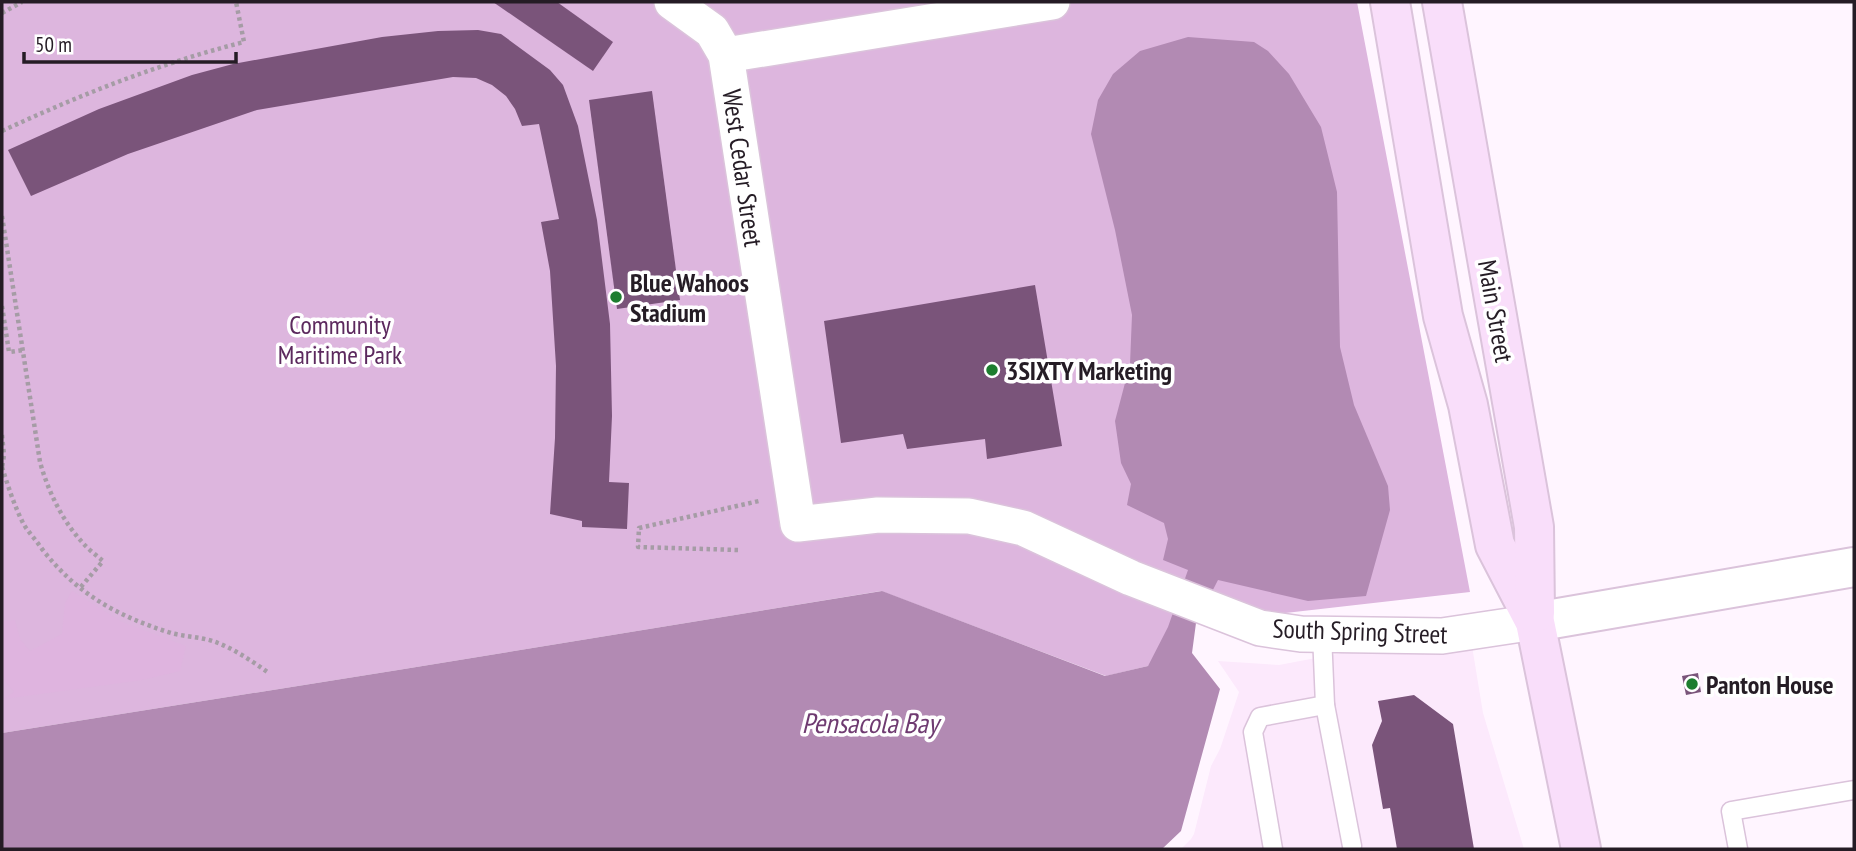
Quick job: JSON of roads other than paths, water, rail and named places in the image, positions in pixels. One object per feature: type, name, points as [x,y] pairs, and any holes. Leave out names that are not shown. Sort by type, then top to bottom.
[{"type":"main road","points":[[1390,2],[1443,316],[1468,405],[1495,545],[1535,622],[1581,849]]},
{"type":"main road","name":"Main Street","points":[[1441,2],[1534,527],[1535,622]]},
{"type":"street","name":"West Cedar Street","points":[[672,2],[712,31],[726,55],[798,524]]},
{"type":"street","points":[[726,55],[1052,2]]},
{"type":"street","name":"South Spring Street","points":[[798,524],[878,515],[969,516],[1023,528],[1131,578],[1260,628],[1301,634],[1442,636],[1854,568]]},
{"type":"lane","points":[[1322,634],[1325,705],[1352,846]]},
{"type":"lane","points":[[1273,849],[1253,732],[1261,717],[1325,705]]},
{"type":"lane","points":[[1738,849],[1731,811],[1854,790]]},
{"type":"water","name":"Pensacola Bay","points":[[1188,37],[1254,42],[1268,51],[1289,74],[1321,127],[1337,192],[1340,347],[1354,405],[1388,486],[1390,510],[1366,596],[1308,601],[1218,580],[1196,623],[1192,653],[1220,689],[1181,831],[1162,849],[2,849],[2,733],[882,591],[1105,676],[1148,666],[1168,627],[1188,570],[1163,560],[1168,539],[1164,523],[1127,505],[1131,484],[1121,463],[1115,421],[1130,364],[1132,315],[1115,230],[1091,134],[1098,100],[1113,74],[1140,51]]},
{"type":"place","name":"Blue Wahoos Stadium","points":[[616,297]]},
{"type":"place","name":"3SIXTY Marketing","points":[[992,370]]},
{"type":"place","name":"Panton House","points":[[1692,684]]},
{"type":"park label","name":"Community Maritime Park","points":[[340,339]]}]
